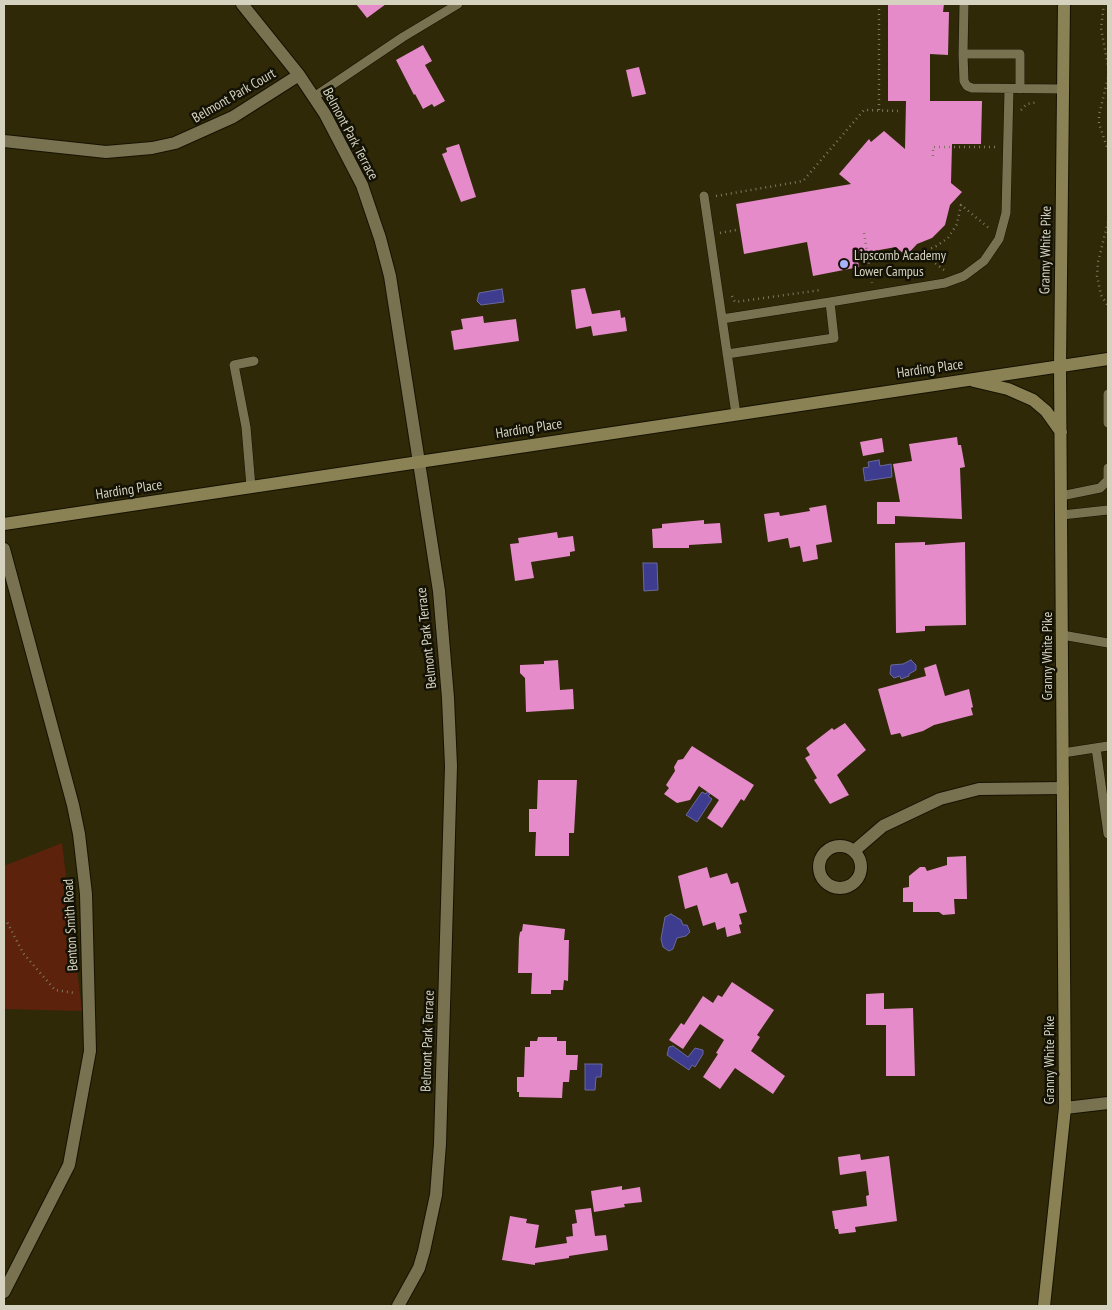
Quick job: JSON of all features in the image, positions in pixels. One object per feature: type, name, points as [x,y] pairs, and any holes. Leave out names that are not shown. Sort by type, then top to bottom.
[{"type":"main road","name":"Granny White Pike","points":[[1044,1306],[1065,1108],[1060,366],[1064,4]]},
{"type":"main road","name":"Harding Place","points":[[4,524],[1108,359]]},
{"type":"main road","points":[[967,379],[1008,390],[1033,400],[1046,411],[1061,432]]},
{"type":"street","name":"Belmont Park Terrace","points":[[242,4],[314,97],[334,130],[362,184],[390,276],[439,591],[450,732],[450,824],[440,1144],[436,1195],[419,1268],[398,1306]]},
{"type":"street","name":"Belmont Park Court","points":[[4,141],[106,152],[164,145],[189,138],[233,117],[299,76]]},
{"type":"street","name":"Benton Smith Road","points":[[4,549],[73,805],[79,834],[86,894],[90,1051],[69,1165],[4,1292]]},
{"type":"street","points":[[854,851],[883,826],[940,798],[979,789],[1064,788]]},
{"type":"street","points":[[1065,1108],[1108,1103]]},
{"type":"lane","points":[[314,97],[411,31],[458,4]]},
{"type":"lane","points":[[964,4],[963,75],[967,86],[977,89],[1063,89]]},
{"type":"lane","points":[[963,54],[1020,54],[1020,89]]},
{"type":"lane","points":[[722,319],[936,285],[955,280],[974,270],[984,261],[1000,237],[1006,213],[1009,89]]},
{"type":"lane","points":[[704,197],[736,414]]},
{"type":"lane","points":[[727,354],[834,338],[830,302]]},
{"type":"lane","points":[[251,487],[246,427],[234,365],[254,361]]},
{"type":"lane","points":[[1108,394],[1108,423]]},
{"type":"lane","points":[[1061,496],[1100,488],[1108,480],[1108,468]]},
{"type":"lane","points":[[1062,515],[1108,510]]},
{"type":"lane","points":[[1062,635],[1108,643]]},
{"type":"lane","points":[[1063,753],[1104,745],[1108,834]]},
{"type":"path","points":[[879,4],[879,110]]},
{"type":"path","points":[[1104,4],[1101,28],[1108,66]]},
{"type":"path","points":[[1108,78],[1098,115],[1099,124],[1108,150]]},
{"type":"path","points":[[1020,117],[1020,111],[1027,104],[1042,102]]},
{"type":"path","points":[[704,197],[803,181],[864,110],[898,111]]},
{"type":"path","points":[[995,156],[996,138]]},
{"type":"path","points":[[933,156],[934,147],[1008,147]]},
{"type":"path","points":[[936,273],[945,271],[921,252],[935,247],[948,238],[956,224],[961,205],[1000,237]]},
{"type":"path","points":[[985,236],[990,229],[992,219]]},
{"type":"path","points":[[1108,222],[1098,262],[1097,276],[1101,295],[1108,306]]},
{"type":"path","points":[[718,225],[720,234]]},
{"type":"path","points":[[864,233],[874,295]]},
{"type":"path","points":[[862,284],[881,281]]},
{"type":"path","points":[[729,291],[735,302],[823,289]]},
{"type":"path","points":[[4,920],[6,920],[23,953],[55,990],[89,994]]},
{"type":"shaded area","points":[[502,289],[504,302],[481,305],[477,301],[479,293]]},
{"type":"shaded area","points":[[879,460],[880,466],[891,464],[892,477],[865,481],[863,468],[869,467],[868,462]]},
{"type":"shaded area","points":[[643,563],[657,563],[658,590],[644,591]]},
{"type":"shaded area","points":[[911,660],[916,665],[916,670],[909,674],[909,676],[901,679],[900,676],[894,678],[890,674],[891,665],[903,664]]},
{"type":"shaded area","points":[[708,791],[711,793],[708,796],[712,799],[697,822],[686,815],[702,792],[706,794]]},
{"type":"shaded area","points":[[62,843],[82,1011],[4,1009],[4,866]]},
{"type":"shaded area","points":[[671,914],[681,920],[683,925],[687,925],[690,932],[686,936],[677,938],[673,949],[669,951],[663,947],[661,939],[665,917]]},
{"type":"shaded area","points":[[673,1046],[688,1057],[695,1048],[703,1050],[703,1054],[695,1067],[692,1065],[689,1070],[667,1055],[669,1047]]},
{"type":"shaded area","points":[[585,1064],[602,1064],[601,1077],[596,1077],[595,1090],[585,1090]]},
{"type":"building","points":[[356,4],[386,4],[367,18]]},
{"type":"building","points":[[888,4],[944,4],[943,12],[949,12],[948,55],[930,54],[930,101],[982,101],[981,144],[952,144],[951,183],[962,192],[950,205],[945,225],[932,238],[917,244],[906,256],[896,247],[857,254],[859,267],[813,276],[807,242],[744,254],[736,204],[851,184],[839,174],[869,139],[871,142],[884,131],[905,149],[906,101],[888,101]]},
{"type":"building","points":[[423,45],[432,61],[425,65],[445,101],[434,107],[432,104],[423,109],[396,60]]},
{"type":"building","points":[[639,67],[646,94],[632,97],[626,70]]},
{"type":"building","points":[[459,144],[476,197],[461,202],[442,154],[447,152],[446,148]]},
{"type":"building","points":[[585,288],[592,314],[620,310],[621,318],[625,317],[627,331],[593,336],[591,326],[576,329],[571,290]]},
{"type":"building","points":[[483,316],[484,323],[516,319],[519,341],[454,350],[451,331],[463,329],[461,319]]},
{"type":"building","points":[[957,437],[958,445],[961,445],[965,467],[960,468],[962,519],[895,516],[895,524],[877,524],[877,502],[900,502],[893,464],[912,461],[909,444]]},
{"type":"building","points":[[882,438],[884,452],[863,456],[860,442]]},
{"type":"building","points":[[826,505],[832,542],[816,545],[818,559],[803,562],[800,546],[790,548],[788,538],[768,542],[764,514],[779,512],[780,516],[810,511],[809,508]]},
{"type":"building","points":[[704,520],[704,524],[720,523],[722,543],[689,545],[689,548],[653,548],[652,529],[662,528],[662,524]]},
{"type":"building","points":[[557,532],[558,538],[573,536],[575,551],[570,552],[570,556],[531,562],[534,578],[515,581],[510,544],[519,543],[518,538]]},
{"type":"building","points":[[925,542],[925,545],[965,542],[966,625],[925,626],[925,631],[896,633],[895,543]]},
{"type":"building","points":[[558,660],[560,690],[573,689],[574,709],[526,712],[525,678],[520,673],[520,665],[544,664],[544,661]]},
{"type":"building","points":[[936,664],[945,696],[969,689],[973,715],[934,725],[923,731],[902,737],[900,733],[891,735],[878,689],[926,676],[924,668]]},
{"type":"building","points":[[845,723],[866,750],[837,775],[849,795],[830,804],[814,780],[817,778],[805,758],[810,755],[806,748],[832,728],[834,730]]},
{"type":"building","points":[[692,746],[754,785],[744,801],[741,799],[722,828],[707,818],[719,800],[699,786],[690,800],[677,803],[664,794],[669,788],[666,785],[675,771],[674,767],[678,760],[683,759]]},
{"type":"building","points":[[538,780],[577,780],[574,833],[569,833],[569,856],[535,856],[536,832],[529,832],[529,809],[537,809]]},
{"type":"building","points":[[966,856],[967,899],[954,899],[955,914],[943,915],[939,912],[913,912],[913,902],[903,902],[903,888],[909,887],[909,876],[920,867],[925,867],[927,871],[947,865],[947,857]]},
{"type":"building","points":[[707,867],[710,878],[727,873],[731,884],[738,882],[747,912],[739,914],[742,924],[739,925],[741,933],[727,937],[725,927],[717,930],[715,922],[703,926],[697,905],[685,909],[678,876]]},
{"type":"building","points":[[523,924],[565,929],[564,940],[569,940],[568,981],[564,980],[563,990],[551,990],[551,994],[531,994],[532,973],[518,973],[519,938]]},
{"type":"building","points":[[732,982],[774,1010],[757,1035],[760,1037],[751,1051],[785,1076],[773,1094],[735,1068],[720,1089],[703,1077],[718,1054],[716,1053],[724,1040],[700,1024],[683,1049],[669,1040],[681,1023],[684,1025],[703,996],[713,1003],[718,995],[722,997]]},
{"type":"building","points":[[884,993],[884,1009],[913,1008],[915,1076],[886,1076],[886,1025],[866,1025],[866,994]]},
{"type":"building","points":[[538,1037],[557,1037],[557,1041],[566,1041],[566,1055],[578,1055],[577,1070],[570,1070],[569,1082],[563,1082],[562,1098],[519,1097],[519,1092],[517,1092],[517,1077],[524,1077],[525,1047],[530,1047],[530,1041],[537,1041]]},
{"type":"building","points":[[860,1154],[861,1160],[889,1156],[897,1221],[855,1227],[856,1232],[839,1234],[838,1229],[835,1229],[832,1211],[867,1206],[866,1196],[869,1195],[866,1171],[840,1175],[838,1157]]},
{"type":"building","points":[[622,1186],[622,1190],[640,1187],[642,1202],[624,1204],[625,1207],[594,1212],[591,1191]]},
{"type":"building","points":[[591,1208],[595,1236],[606,1235],[608,1250],[569,1256],[569,1258],[535,1263],[535,1265],[502,1260],[510,1216],[527,1219],[526,1223],[539,1225],[535,1248],[567,1243],[566,1237],[573,1236],[572,1224],[577,1223],[575,1210]]},
{"type":"place","name":"Lipscomb Academy Lower Campus","points":[[844,264]]}]
